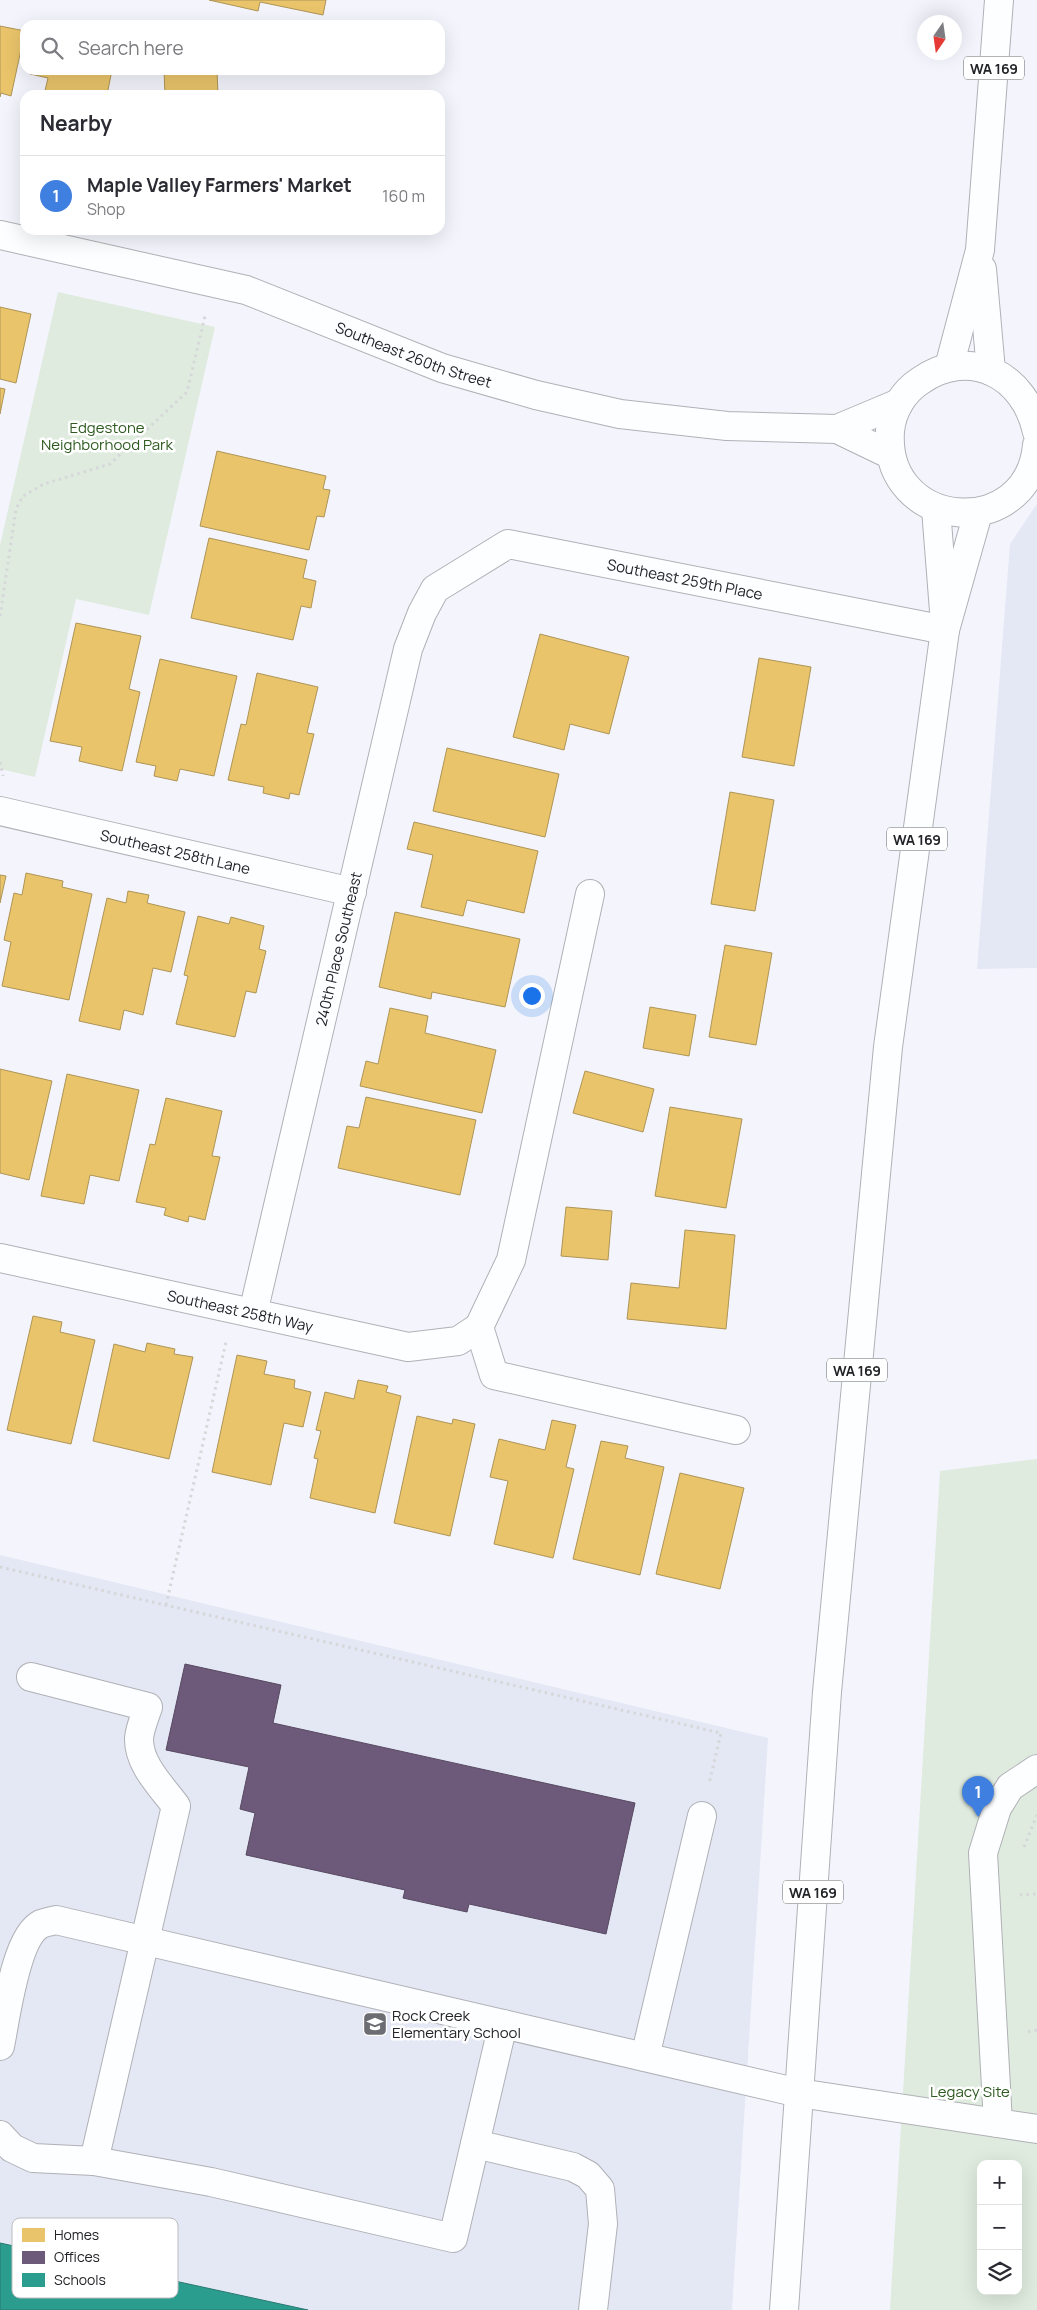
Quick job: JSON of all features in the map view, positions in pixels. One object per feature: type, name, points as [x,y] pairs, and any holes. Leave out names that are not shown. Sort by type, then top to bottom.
[{"type":"main road","name":"WA 169","points":[[991,371],[980,250],[999,0]]},
{"type":"main road","name":"Southeast 260th Street","points":[[0,235],[246,290],[442,368],[545,397],[620,414],[727,426],[837,429],[891,455]]},
{"type":"main road","name":"WA 169","points":[[949,367],[980,250]]},
{"type":"main road","points":[[970,366],[991,371],[1009,381],[1024,396],[1036,437],[1028,476],[1015,493],[998,505],[978,513],[957,513],[936,509],[918,498],[903,483],[893,464],[889,443],[891,422],[899,403],[912,386],[929,374],[949,367],[970,366]]},
{"type":"main road","name":"Southeast 260th Street","points":[[837,429],[899,403]]},
{"type":"main road","name":"WA 169","points":[[936,509],[945,630]]},
{"type":"main road","name":"WA 169","points":[[784,2310],[827,1692],[888,1047],[945,630],[978,513]]},
{"type":"main road","name":"Southeast 259th Place","points":[[435,589],[508,544],[945,630]]},
{"type":"main road","name":"240th Place Southeast","points":[[243,1311],[352,892],[408,649],[422,613],[435,589]]},
{"type":"main road","name":"Southeast 258th Lane","points":[[0,811],[352,892]]},
{"type":"main road","points":[[590,894],[511,1260],[479,1327],[494,1375],[736,1430]]},
{"type":"main road","name":"Southeast 258th Way","points":[[0,1258],[408,1347],[458,1341],[479,1327]]},
{"type":"main road","points":[[31,1676],[148,1707],[139,1738],[143,1758],[149,1770],[176,1806],[94,2161]]},
{"type":"main road","points":[[998,2124],[983,1853],[1001,1801],[1010,1787],[1037,1769]]},
{"type":"main road","points":[[645,2057],[702,1816]]},
{"type":"main road","points":[[0,2046],[18,1961],[26,1941],[40,1925],[56,1920],[798,2093],[1037,2129]]},
{"type":"main road","points":[[0,2135],[12,2148],[34,2158],[94,2161],[212,2182],[453,2238],[503,2024]]},
{"type":"main road","points":[[475,2144],[573,2167],[588,2175],[600,2189],[603,2224],[593,2310]]},
{"type":"path","points":[[0,616],[16,509],[23,496],[44,484],[110,464],[186,392],[213,282]]},
{"type":"path","points":[[166,1605],[243,1311]]},
{"type":"path","points":[[0,1567],[721,1733],[702,1816]]},
{"type":"path","points":[[1012,1896],[1037,1894]]},
{"type":"shaded area","points":[[1037,504],[1037,968],[977,969],[1010,544]]},
{"type":"shaded area","name":"Rock Creek Elementary School","points":[[0,1555],[768,1738],[732,2310],[0,2310]]},
{"type":"green space","name":"Edgestone Neighborhood Park","points":[[58,292],[215,327],[149,615],[76,599],[35,777],[0,769],[0,545]]},
{"type":"green space","name":"Legacy Site","points":[[1037,1459],[1037,2310],[890,2310],[940,1471]]},
{"type":"building: Homes","points":[[209,0],[326,0],[323,15],[260,2],[258,11]]},
{"type":"building: Homes","points":[[0,26],[20,30],[20,54],[11,96],[1,93],[0,97]]},
{"type":"building: Homes","points":[[34,75],[111,75],[108,90],[45,90],[48,78]]},
{"type":"building: Homes","points":[[164,75],[217,75],[218,90],[165,90]]},
{"type":"building: Homes","points":[[0,307],[31,314],[16,383],[0,379]]},
{"type":"building: Homes","points":[[0,388],[5,389],[0,414]]},
{"type":"building: Homes","points":[[217,451],[326,476],[323,489],[330,490],[324,517],[317,516],[309,550],[200,526]]},
{"type":"building: Homes","points":[[209,538],[307,560],[303,578],[316,581],[311,608],[301,606],[293,640],[191,618]]},
{"type":"building: Homes","points":[[76,623],[141,636],[129,689],[140,692],[122,771],[79,761],[82,747],[50,741]]},
{"type":"building: Homes","points":[[540,634],[629,657],[609,734],[570,724],[564,750],[513,737]]},
{"type":"building: Homes","points":[[759,658],[811,667],[794,766],[742,757]]},
{"type":"building: Homes","points":[[160,659],[237,676],[214,776],[180,769],[177,781],[154,776],[156,766],[136,762]]},
{"type":"building: Homes","points":[[257,673],[318,687],[307,733],[314,734],[299,795],[290,793],[289,799],[263,793],[264,787],[228,780],[241,724],[246,725]]},
{"type":"building: Homes","points":[[447,748],[559,774],[545,837],[433,811]]},
{"type":"building: Homes","points":[[730,792],[774,800],[755,911],[711,904]]},
{"type":"building: Homes","points":[[414,822],[538,851],[524,913],[467,900],[463,916],[421,907],[433,855],[407,849]]},
{"type":"building: Homes","points":[[26,873],[63,881],[62,887],[92,894],[69,1000],[2,986],[11,942],[4,940],[14,893],[22,895]]},
{"type":"building: Homes","points":[[0,875],[6,876],[0,903]]},
{"type":"building: Homes","points":[[128,891],[149,895],[147,903],[185,912],[171,972],[153,968],[143,1015],[124,1010],[120,1030],[79,1021],[107,898],[126,903]]},
{"type":"building: Homes","points":[[395,912],[520,939],[505,1007],[432,992],[431,999],[379,987]]},
{"type":"building: Homes","points":[[198,916],[229,924],[231,917],[264,926],[259,949],[266,951],[256,993],[246,991],[235,1037],[176,1024],[188,976],[184,975]]},
{"type":"building: Homes","points":[[725,945],[772,953],[756,1045],[709,1037]]},
{"type":"building: Homes","points":[[650,1007],[696,1015],[689,1056],[643,1048]]},
{"type":"building: Homes","points":[[390,1008],[428,1016],[425,1033],[496,1050],[482,1113],[360,1086],[366,1061],[378,1064]]},
{"type":"building: Homes","points":[[0,1069],[52,1081],[29,1180],[0,1173]]},
{"type":"building: Homes","points":[[585,1071],[654,1089],[643,1132],[573,1113]]},
{"type":"building: Homes","points":[[67,1074],[139,1090],[119,1181],[90,1175],[84,1204],[41,1196]]},
{"type":"building: Homes","points":[[366,1097],[476,1120],[460,1195],[338,1168],[347,1126],[359,1128]]},
{"type":"building: Homes","points":[[166,1098],[222,1111],[212,1156],[220,1157],[205,1220],[189,1216],[188,1222],[164,1215],[166,1208],[136,1202],[150,1144],[155,1145]]},
{"type":"building: Homes","points":[[670,1107],[742,1119],[726,1208],[655,1196]]},
{"type":"building: Homes","points":[[566,1207],[612,1211],[608,1260],[561,1256]]},
{"type":"building: Homes","points":[[685,1230],[735,1235],[726,1329],[627,1319],[631,1283],[679,1288]]},
{"type":"building: Homes","points":[[33,1316],[62,1322],[60,1332],[95,1340],[71,1444],[7,1430]]},
{"type":"building: Homes","points":[[147,1343],[175,1349],[174,1354],[193,1357],[169,1459],[93,1441],[114,1344],[145,1352]]},
{"type":"building: Homes","points":[[237,1355],[267,1361],[264,1374],[295,1380],[294,1388],[311,1392],[303,1427],[284,1423],[271,1485],[212,1472]]},
{"type":"building: Homes","points":[[358,1380],[388,1386],[386,1392],[401,1396],[375,1513],[310,1498],[318,1459],[314,1458],[321,1431],[316,1430],[325,1392],[354,1399]]},
{"type":"building: Homes","points":[[417,1416],[452,1424],[453,1419],[475,1424],[450,1536],[394,1523]]},
{"type":"building: Homes","points":[[552,1420],[576,1425],[566,1467],[574,1469],[553,1558],[494,1544],[508,1481],[490,1477],[499,1439],[545,1450]]},
{"type":"building: Homes","points":[[601,1441],[628,1446],[625,1458],[664,1467],[640,1575],[573,1559]]},
{"type":"building: Homes","points":[[680,1473],[744,1488],[720,1589],[656,1574]]},
{"type":"building: Offices","points":[[185,1664],[281,1685],[273,1723],[635,1803],[606,1934],[469,1904],[467,1912],[403,1898],[405,1890],[246,1855],[255,1813],[240,1809],[249,1767],[166,1750]]},
{"type":"building: Schools","points":[[0,2243],[12,2246],[12,2298],[178,2298],[178,2282],[308,2310],[0,2310]]},
{"type":"place","name":"Maple Valley Farmers' Market","points":[[978,1817]]},
{"type":"place","name":"Rock Creek Elementary School","points":[[375,2024]]}]
